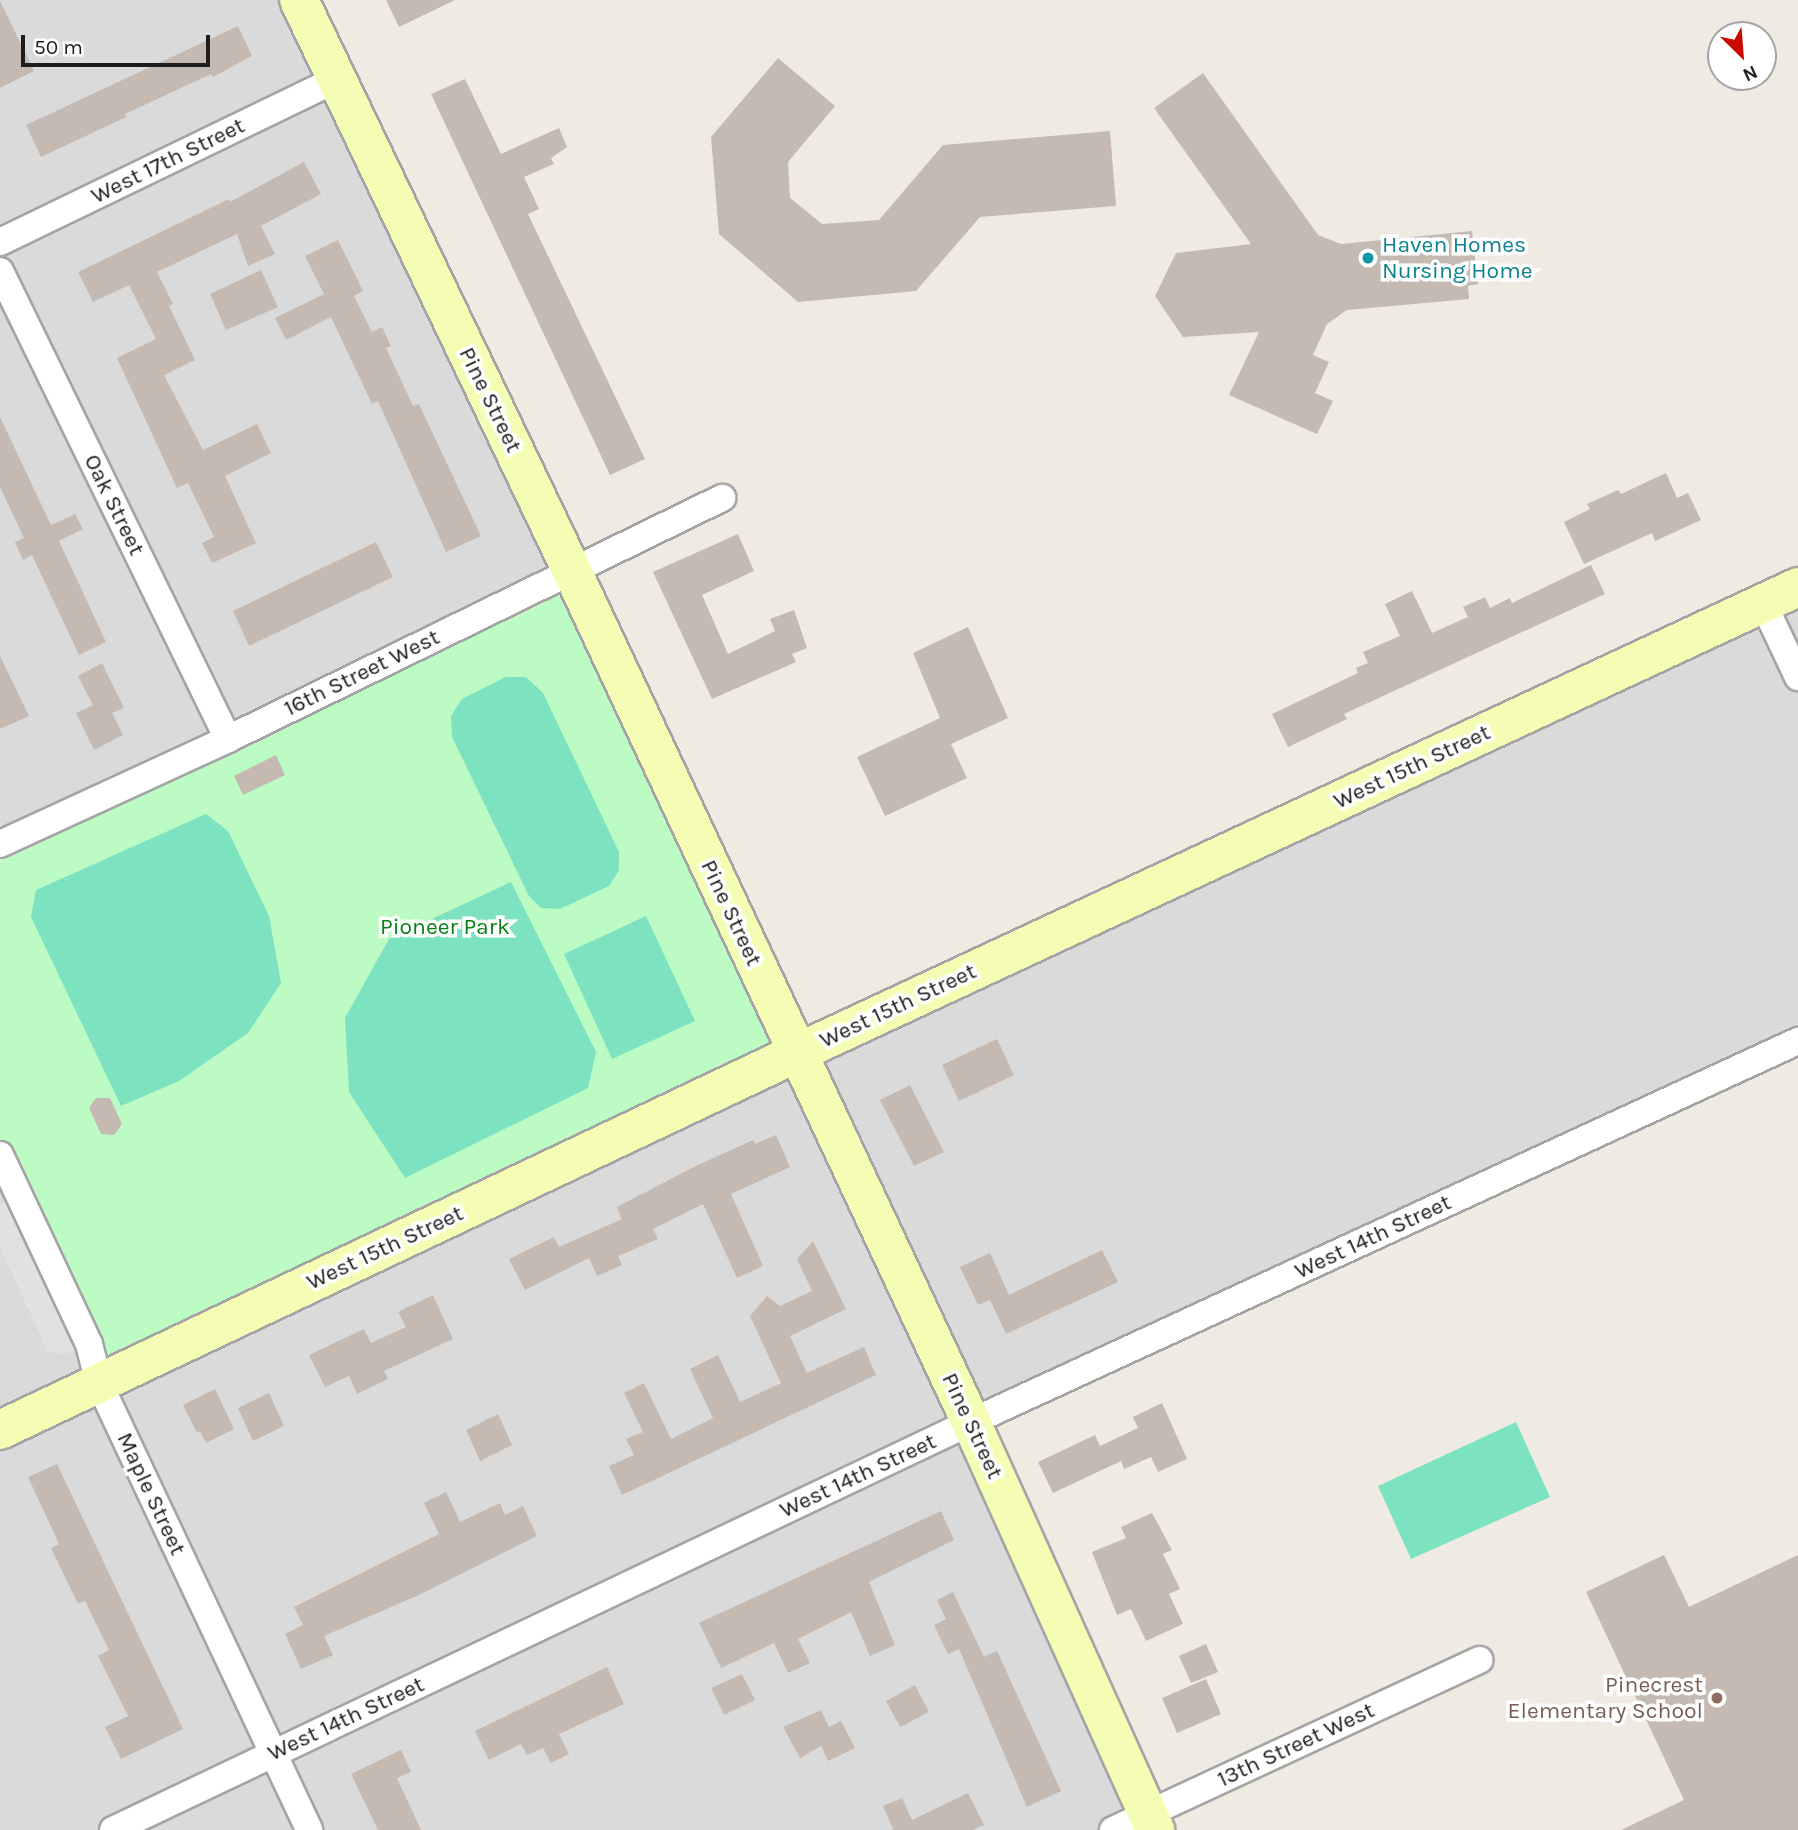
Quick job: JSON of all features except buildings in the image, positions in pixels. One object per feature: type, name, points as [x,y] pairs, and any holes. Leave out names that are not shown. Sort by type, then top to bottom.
[{"type":"street","name":"Pine Street","points":[[299,0],[572,571],[971,1422],[1152,1822]]},
{"type":"street","name":"West 17th Street","points":[[0,242],[337,79]]},
{"type":"street","name":"Oak Street","points":[[0,271],[228,738]]},
{"type":"street","name":"16th Street West","points":[[0,844],[228,738],[722,498]]},
{"type":"street","name":"West 15th Street","points":[[0,1430],[797,1053],[1798,587]]},
{"type":"street","points":[[1763,603],[1798,677]]},
{"type":"street","name":"West 14th Street","points":[[113,1830],[971,1422],[1798,1041]]},
{"type":"street","name":"Maple Street","points":[[0,1155],[89,1344],[99,1383],[309,1830]]},
{"type":"street","name":"13th Street West","points":[[1113,1830],[1152,1822],[1479,1660]]},
{"type":"shaded area","points":[[0,0],[299,0],[797,1053],[1798,587],[1798,1041],[971,1422],[1155,1830],[0,1830]]},
{"type":"shaded area","points":[[19,1197],[89,1344],[67,1354],[48,1352],[0,1247],[0,1205]]},
{"type":"green space","name":"Pioneer Park","points":[[572,571],[797,1053],[99,1383],[0,1155],[0,844]]},
{"type":"green space","points":[[506,677],[526,677],[543,693],[619,852],[619,870],[609,886],[560,909],[541,908],[529,896],[452,737],[451,716],[462,699]]},
{"type":"green space","points":[[206,814],[228,831],[269,916],[281,983],[248,1033],[179,1081],[121,1106],[31,917],[36,890]]},
{"type":"green space","points":[[511,882],[596,1052],[588,1088],[405,1178],[349,1092],[345,1018],[389,939]]},
{"type":"green space","points":[[646,916],[695,1021],[612,1059],[564,954]]},
{"type":"green space","points":[[1516,1422],[1550,1497],[1411,1559],[1378,1486]]},
{"type":"place","name":"Haven Homes Nursing Home","points":[[1368,258]]},
{"type":"place","name":"Pinecrest Elementary School","points":[[1717,1698]]}]
